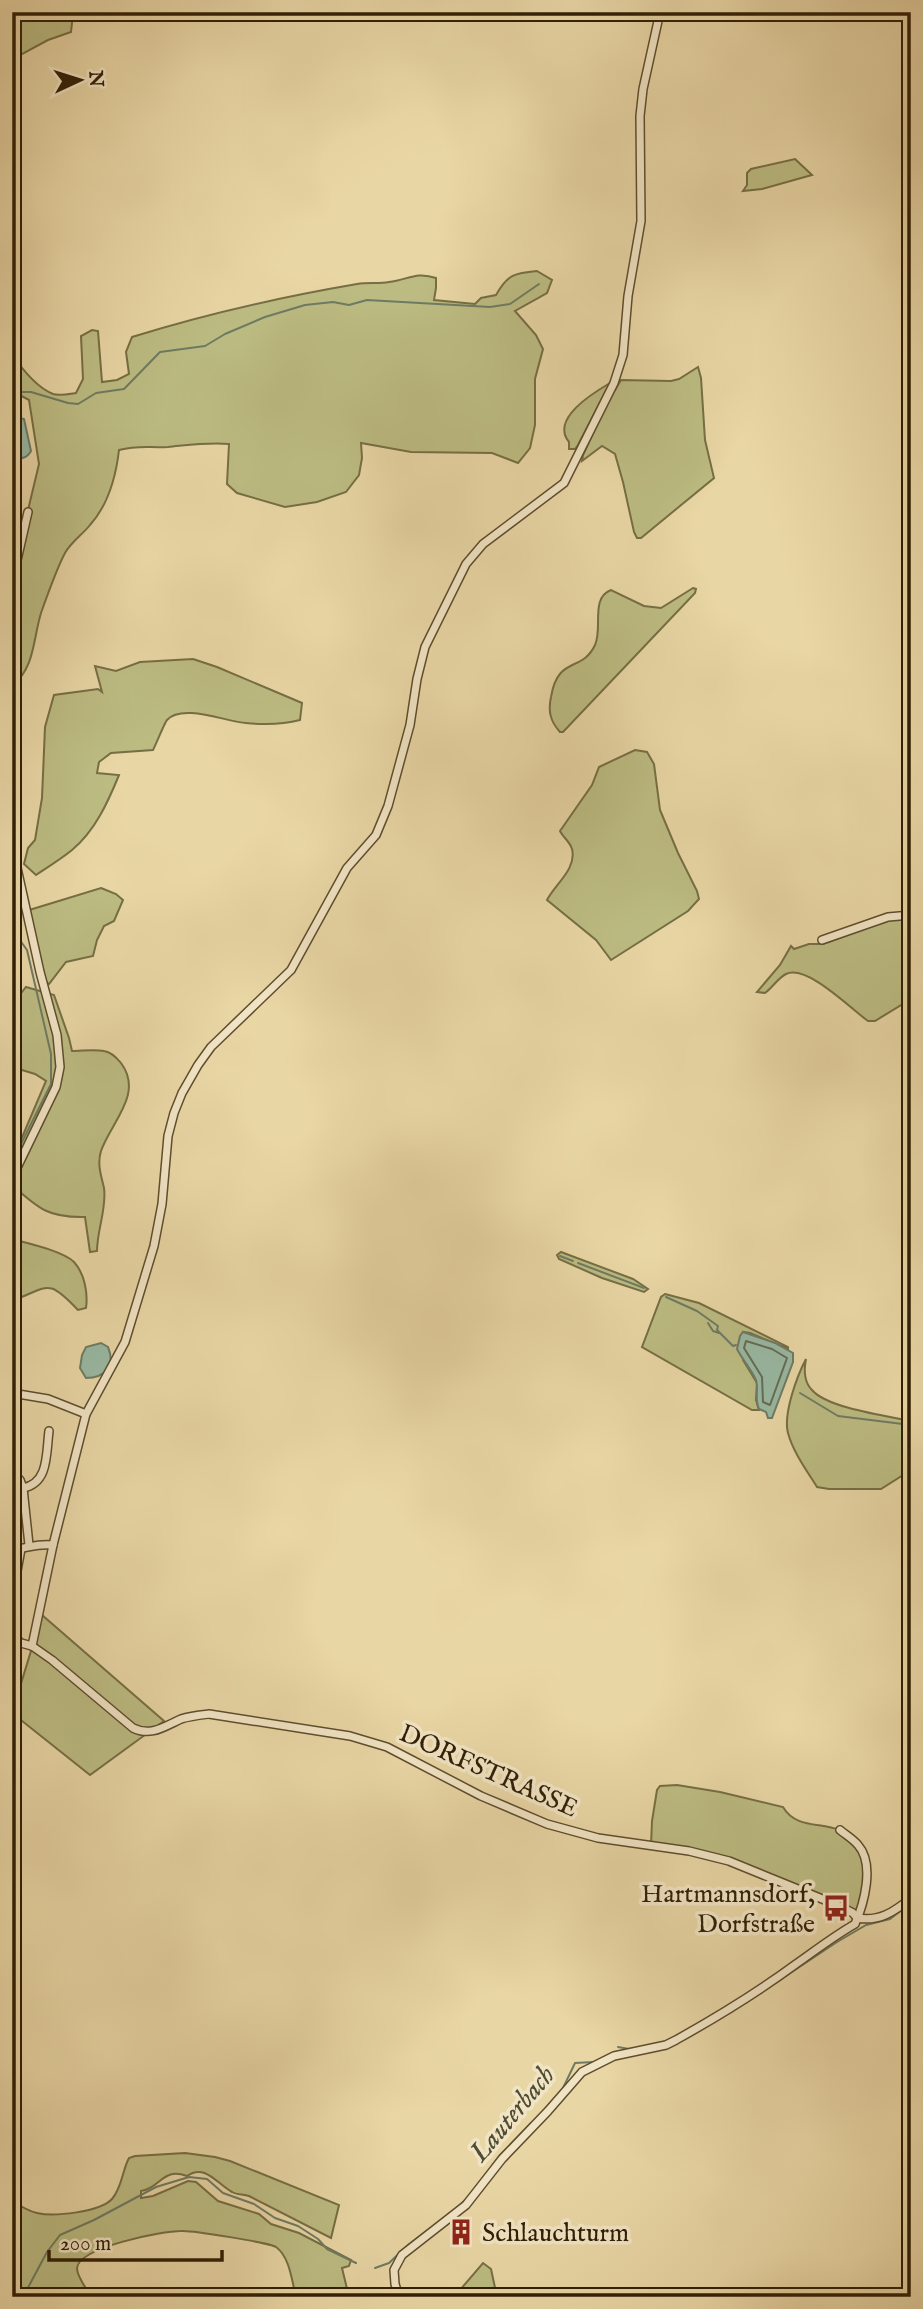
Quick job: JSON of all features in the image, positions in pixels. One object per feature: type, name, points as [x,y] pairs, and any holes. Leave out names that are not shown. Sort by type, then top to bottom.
[{"type":"street","points":[[12,1635],[21,1643],[32,1646],[53,1545],[86,1414],[128,1333],[157,1233],[168,1136],[174,1113],[189,1078],[211,1047],[292,970],[347,868],[376,835],[388,806],[410,724],[420,662],[431,632],[462,572],[477,550],[564,483],[618,374],[624,355],[628,296],[640,221],[641,104],[660,12]]},
{"type":"street","points":[[12,654],[16,622],[13,578],[28,512]]},
{"type":"street","points":[[12,799],[18,868],[41,978],[57,1035],[60,1067],[56,1087],[13,1174]]},
{"type":"street","points":[[822,940],[888,917],[911,915]]},
{"type":"street","points":[[12,1393],[48,1399],[86,1414]]},
{"type":"street","points":[[12,1453],[14,1424]]},
{"type":"street","points":[[23,1488],[36,1484],[42,1476],[49,1431]]},
{"type":"street","points":[[12,1473],[20,1480],[23,1488],[29,1545]]},
{"type":"street","points":[[14,1587],[16,1549],[40,1543],[53,1545]]},
{"type":"street","name":"DORFSTRASSE","points":[[32,1646],[89,1689],[136,1730],[152,1732],[187,1717],[209,1714],[350,1736],[387,1747],[481,1796],[547,1824],[598,1838],[689,1851],[729,1861],[837,1905],[853,1913],[857,1919]]},
{"type":"street","points":[[399,2297],[394,2270],[402,2255],[466,2205],[502,2158],[582,2072],[614,2056],[666,2045],[676,2040],[855,1924],[866,1872],[863,1854],[858,1845],[841,1830]]},
{"type":"street","points":[[857,1919],[868,1920],[890,1914],[911,1898]]},
{"type":"green space","points":[[12,12],[77,12],[73,14],[71,32],[48,40],[20,55],[12,114]]},
{"type":"green space","points":[[795,159],[812,175],[762,189],[743,191],[747,185],[747,173],[751,169]]},
{"type":"green space","points":[[537,271],[552,280],[547,293],[515,311],[536,335],[543,349],[535,379],[535,425],[530,448],[518,463],[492,453],[411,452],[361,443],[359,475],[346,492],[317,502],[285,507],[237,493],[227,484],[229,444],[119,450],[116,470],[106,499],[96,517],[65,553],[41,613],[29,662],[20,679],[12,686],[12,577],[39,464],[29,400],[12,391],[12,354],[30,377],[47,391],[58,395],[76,393],[83,379],[81,336],[92,330],[98,331],[102,382],[117,380],[129,374],[126,352],[132,337],[216,314],[329,289],[361,283],[385,283],[423,275],[436,278],[434,300],[475,304],[481,298],[496,295],[513,276]]},
{"type":"green space","points":[[698,367],[705,440],[714,478],[641,538],[637,538],[615,454],[602,446],[582,461],[583,455],[621,380],[671,381]]},
{"type":"green space","points":[[610,383],[578,445],[575,449],[569,449],[565,424],[569,416],[585,400]]},
{"type":"green space","points":[[693,588],[696,589],[695,593],[563,732],[560,732],[550,711],[554,684],[565,669],[590,654],[597,638],[599,606],[605,594],[611,590],[644,606],[661,608]]},
{"type":"green space","points":[[193,659],[302,703],[300,720],[260,724],[194,713],[174,715],[167,720],[153,750],[111,753],[99,762],[97,773],[119,775],[100,816],[80,842],[36,875],[24,864],[28,848],[35,840],[42,798],[45,727],[54,695],[98,689],[102,692],[95,666],[116,671],[140,662]]},
{"type":"green space","points":[[635,750],[647,752],[654,764],[660,810],[699,899],[688,911],[611,960],[596,940],[547,900],[568,870],[573,856],[571,846],[560,831],[592,785],[599,767]]},
{"type":"green space","points":[[101,888],[123,900],[114,921],[104,926],[93,956],[66,962],[49,984],[41,978],[26,911]]},
{"type":"green space","points":[[911,917],[911,999],[875,1021],[868,1021],[817,981],[805,975],[786,974],[765,993],[757,992],[780,965],[791,946],[794,949],[809,944],[823,944],[888,920]]},
{"type":"green space","points":[[26,987],[54,995],[72,1051],[96,1050],[109,1053],[116,1057],[127,1074],[127,1097],[100,1156],[105,1196],[97,1251],[90,1252],[85,1217],[62,1216],[44,1210],[12,1185],[12,1161],[46,1081],[35,1074],[12,1067],[12,1022],[19,1017],[18,997]]},
{"type":"green space","points":[[12,1239],[54,1251],[74,1262],[85,1284],[86,1308],[78,1310],[60,1293],[47,1288],[12,1301]]},
{"type":"green space","points":[[561,1252],[633,1279],[648,1289],[644,1292],[602,1278],[559,1259],[557,1255]]},
{"type":"green space","points":[[665,1294],[699,1303],[788,1347],[743,1332],[743,1360],[757,1383],[756,1400],[759,1410],[752,1410],[642,1347],[661,1297]]},
{"type":"green space","points":[[806,1359],[807,1383],[812,1390],[830,1402],[911,1421],[911,1470],[881,1489],[817,1487],[793,1447],[787,1425],[792,1395]]},
{"type":"green space","points":[[42,1615],[164,1721],[90,1775],[12,1713]]},
{"type":"green space","points":[[677,1785],[783,1807],[788,1814],[802,1822],[842,1832],[863,1854],[863,1896],[856,1913],[745,1866],[651,1845],[657,1790],[660,1786]]},
{"type":"green space","points":[[185,2153],[230,2161],[339,2205],[331,2238],[249,2196],[232,2192],[205,2173],[187,2176],[172,2174],[141,2191],[141,2198],[153,2196],[188,2181],[196,2182],[218,2201],[259,2214],[271,2224],[299,2233],[351,2260],[349,2266],[342,2268],[349,2297],[296,2297],[287,2263],[276,2247],[230,2237],[181,2231],[123,2242],[92,2253],[81,2260],[77,2272],[92,2297],[12,2297],[12,2201],[30,2211],[45,2214],[65,2214],[98,2207],[112,2199],[118,2190],[129,2158]]},
{"type":"green space","points":[[483,2263],[491,2269],[497,2297],[454,2297]]},
{"type":"water","points":[[12,419],[24,419],[31,451],[22,458],[14,458]]},
{"type":"water","points":[[743,1332],[775,1343],[793,1353],[793,1362],[772,1418],[768,1418],[766,1412],[759,1409],[756,1380],[737,1349]]},
{"type":"water","points":[[101,1343],[108,1347],[110,1365],[99,1376],[86,1378],[80,1368],[82,1355],[86,1347]]},
{"type":"waterway","points":[[12,386],[20,392],[31,392],[78,404],[96,393],[124,389],[160,352],[205,346],[225,334],[265,317],[305,305],[333,302],[349,305],[367,300],[490,307],[510,304],[539,284]]},
{"type":"waterway","points":[[12,929],[27,950],[51,1054],[51,1084],[12,1162]]},
{"type":"waterway","points":[[560,1256],[573,1261]]},
{"type":"waterway","points":[[578,1263],[644,1288]]},
{"type":"waterway","points":[[666,1297],[697,1311],[718,1326],[717,1330],[733,1346],[736,1345]]},
{"type":"waterway","points":[[708,1323],[713,1331],[719,1333]]},
{"type":"waterway","points":[[800,1393],[838,1416],[911,1425]]},
{"type":"waterway","name":"Lauterbach","points":[[745,2003],[837,1942],[866,1925],[890,1919],[911,1903]]},
{"type":"waterway","name":"Lauterbach","points":[[698,2023],[724,2008]]},
{"type":"waterway","name":"Lauterbach","points":[[618,2047],[629,2049]]},
{"type":"waterway","name":"Lauterbach","points":[[563,2088],[575,2063],[594,2062]]},
{"type":"waterway","name":"Lauterbach","points":[[545,2109],[560,2092]]},
{"type":"waterway","name":"Lauterbach","points":[[480,2182],[499,2156],[531,2123]]},
{"type":"waterway","name":"Lauterbach","points":[[23,2297],[47,2252],[60,2235],[156,2187],[189,2177],[207,2179],[223,2193],[254,2204],[275,2218],[298,2226],[318,2239],[327,2249],[356,2263]]},
{"type":"waterway","name":"Lauterbach","points":[[375,2268],[389,2263],[470,2195]]},
{"type":"place","name":"Hartmannsdorf, Dorfstraße","points":[[836,1908]]},
{"type":"place","name":"Schlauchturm","points":[[461,2232]]}]
